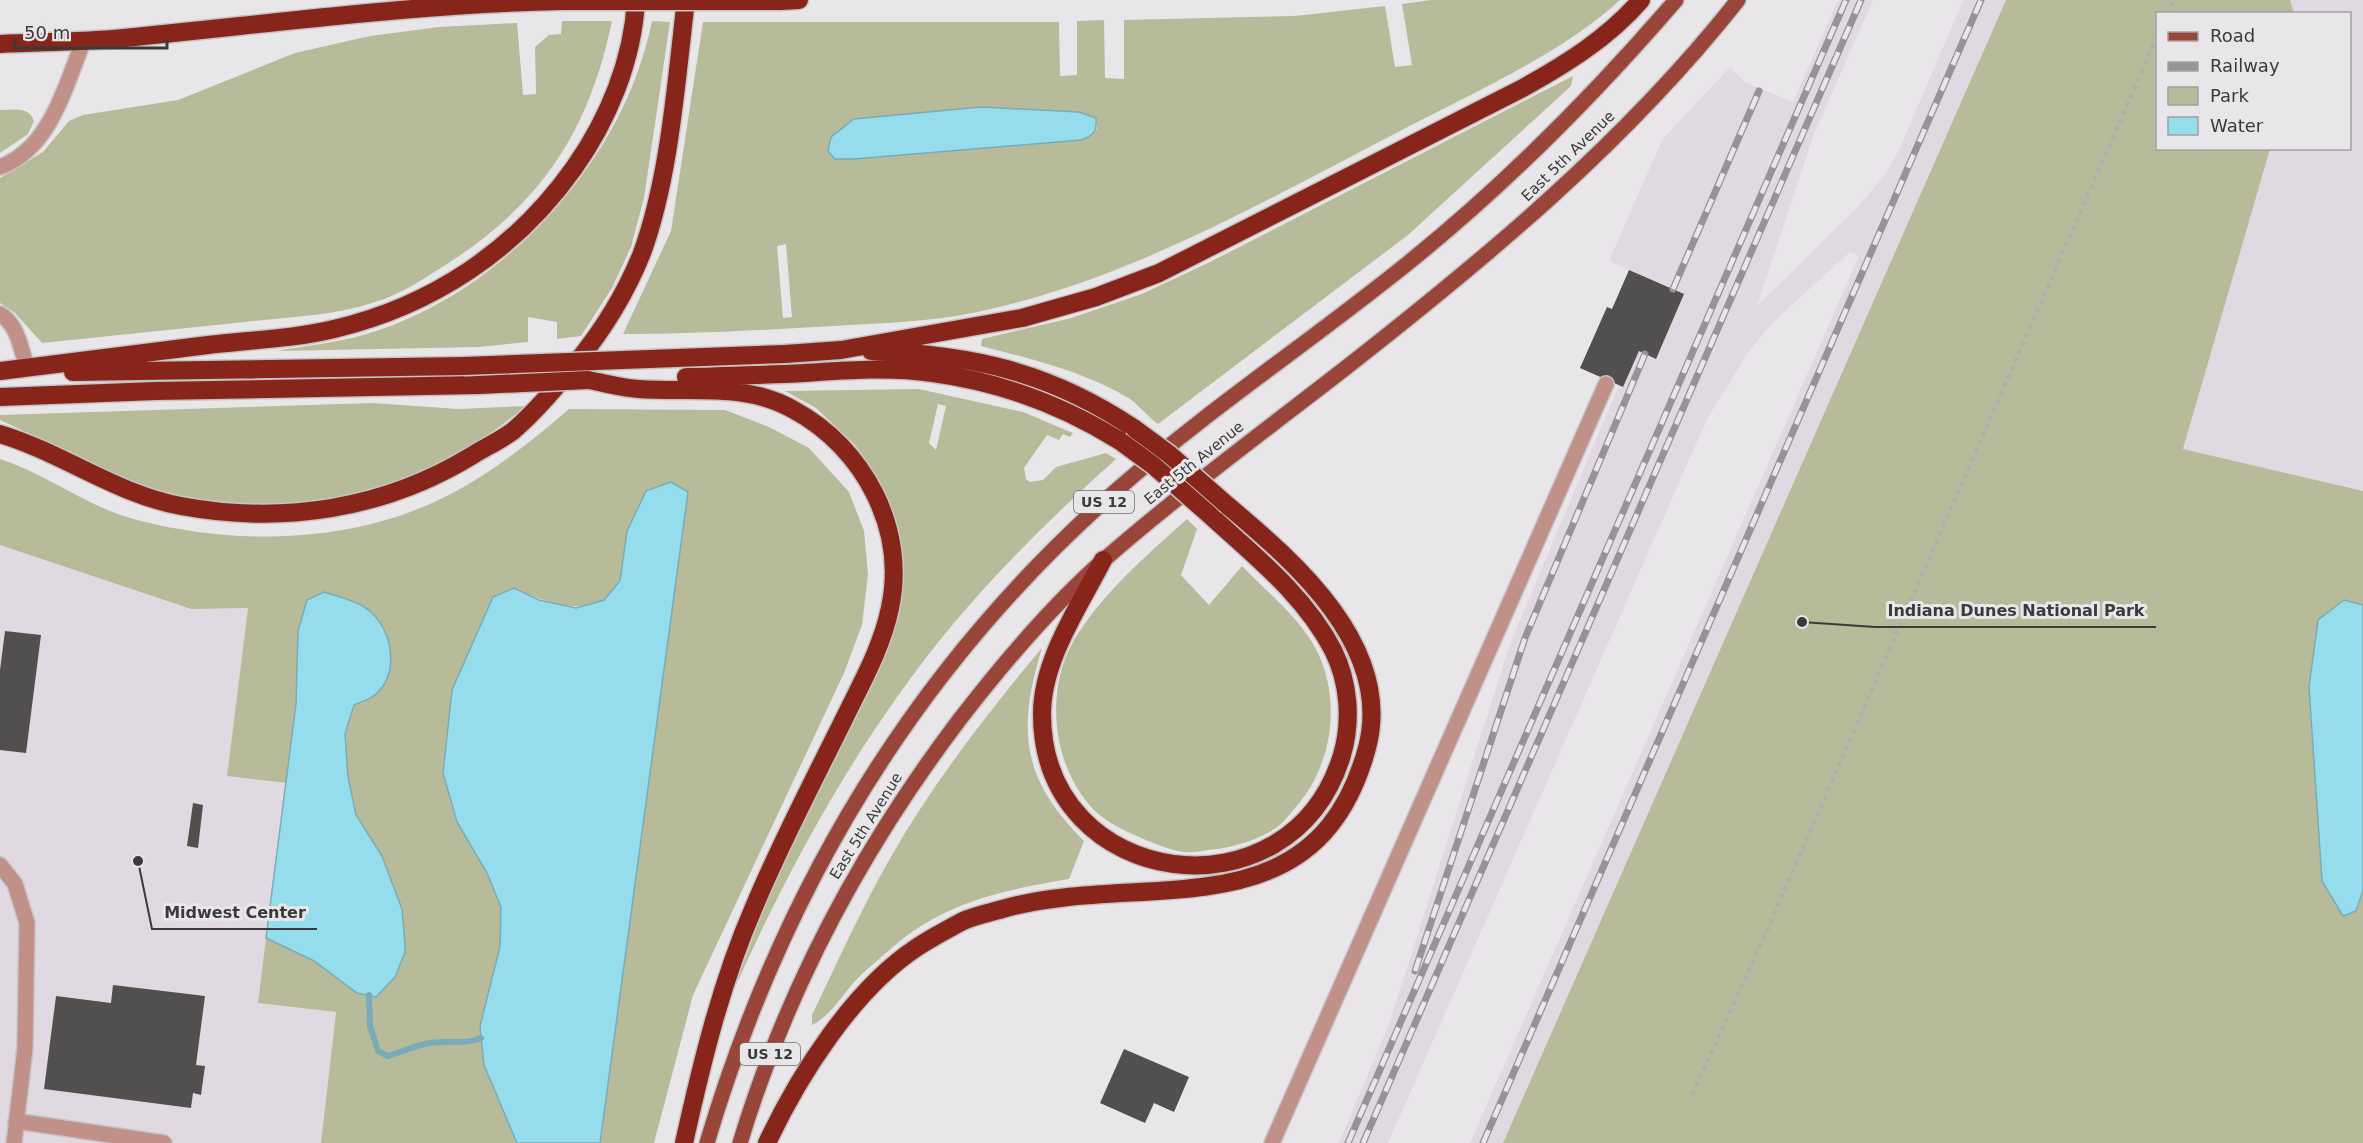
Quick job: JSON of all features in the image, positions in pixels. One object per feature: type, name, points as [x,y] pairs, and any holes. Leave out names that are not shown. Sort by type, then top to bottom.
[{"type":"highway","points":[[0,372],[332,330],[393,312],[443,287],[482,264],[522,229],[558,191],[589,147],[611,102],[627,56],[636,0]]},
{"type":"highway","points":[[0,434],[112,485],[179,506],[228,513],[288,514],[342,508],[399,492],[451,469],[511,432],[546,400],[592,343],[621,298],[642,252],[660,188],[686,0]]},
{"type":"highway","points":[[0,44],[84,40],[280,23],[398,8],[479,2],[799,0]]},
{"type":"highway","points":[[841,350],[1022,318],[1096,297],[1159,273],[1540,78],[1602,38],[1641,0]]},
{"type":"highway","points":[[0,372],[464,366],[841,350],[913,352],[980,360],[1072,392],[1135,429],[1169,454],[1227,505],[1310,583],[1338,616],[1352,641],[1364,671],[1370,706],[1369,740],[1360,774],[1348,801],[1323,834],[1300,856],[1268,872],[1204,888],[1078,895],[1021,903],[966,920],[915,948],[878,980],[847,1015],[815,1059],[766,1143]]},
{"type":"highway","points":[[0,397],[156,391],[479,385],[871,369],[931,372],[977,380],[1050,403],[1120,441],[1154,466],[1212,517],[1298,599],[1334,651],[1344,679],[1348,711],[1347,739],[1326,795],[1308,819],[1284,839],[1260,852],[1232,862],[1204,867],[1172,865],[1138,855],[1107,840],[1077,814],[1056,782],[1046,750],[1042,714],[1048,676],[1066,633],[1103,560]]},
{"type":"highway","points":[[588,380],[638,389],[723,389],[760,396],[794,409],[824,430],[851,456],[870,482],[889,528],[893,572],[890,608],[875,654],[779,848],[741,935],[708,1035],[684,1143]]},
{"type":"main road","name":"East 5th Avenue","points":[[707,1143],[731,1064],[770,965],[808,884],[860,793],[910,718],[959,654],[1021,584],[1118,489],[1409,262],[1504,179],[1586,99],[1676,0]]},
{"type":"main road","name":"East 5th Avenue","points":[[740,1143],[771,1051],[806,968],[841,898],[893,812],[992,677],[1103,560],[1226,459],[1345,369],[1531,216],[1614,139],[1711,34],[1738,0]]},
{"type":"lane","points":[[0,167],[22,155],[39,141],[84,40]]},
{"type":"lane","points":[[0,314],[8,319],[17,335],[27,368]]},
{"type":"lane","points":[[1272,1143],[1605,384]]},
{"type":"lane","points":[[0,865],[15,884],[27,923],[25,1048],[11,1134],[164,1143]]},
{"type":"path","points":[[1692,1095],[1764,937],[2156,36]]},
{"type":"shaded area","points":[[1838,0],[1873,0],[1814,134],[1757,306],[1858,207],[1886,173],[1899,150],[1963,0],[2006,0],[1503,1143],[1470,1143],[1859,256],[1850,252],[1772,323],[1747,354],[1707,419],[1388,1143],[1339,1143],[1389,1024],[1510,644],[1619,385],[1629,270],[1609,261],[1662,140],[1730,67],[1745,82],[1793,102]]},
{"type":"shaded area","points":[[2290,0],[2363,0],[2363,491],[2183,449],[2270,150],[2351,150],[2351,12],[2294,12]]},
{"type":"shaded area","points":[[0,545],[191,609],[248,608],[227,776],[287,783],[258,1003],[336,1012],[321,1143],[0,1143]]},
{"type":"green space","points":[[1431,0],[1620,0],[1571,38],[1484,88],[1194,236],[1088,280],[1034,298],[942,318],[754,330],[623,334],[671,231],[703,22],[1059,22],[1060,76],[1077,75],[1077,21],[1104,20],[1105,78],[1124,79],[1124,20],[1295,16],[1385,6],[1395,67],[1412,65],[1402,4]],"holes":[[[981,107],[1079,112],[1096,119],[1097,129],[831,137],[855,119]],[[786,244],[792,317],[783,318],[777,246]]]},
{"type":"green space","points":[[2006,0],[2290,0],[2294,12],[2156,12],[2156,150],[2270,150],[2183,449],[2363,491],[2363,605],[2344,600],[2356,911],[2363,890],[2363,1143],[1503,1143]]},
{"type":"green space","points":[[562,21],[612,21],[590,97],[575,130],[535,189],[510,216],[480,241],[403,291],[359,307],[327,313],[42,343],[15,313],[0,303],[0,178],[43,152],[69,121],[83,115],[178,100],[295,53],[370,36],[439,27],[517,23],[523,95],[536,94],[535,47],[549,35],[561,34]]},
{"type":"green space","points":[[652,21],[670,22],[644,198],[631,247],[612,288],[581,336],[557,339],[557,322],[528,317],[528,342],[479,347],[277,351],[364,335],[424,311],[471,284],[514,250],[553,211],[587,168],[616,121],[638,72]]},
{"type":"green space","points":[[1573,76],[1571,86],[1408,235],[1158,424],[1130,399],[1095,381],[1058,367],[981,346],[982,339],[1071,318],[1142,294],[1212,261]]},
{"type":"green space","points":[[0,110],[24,111],[32,116],[34,121],[28,134],[0,153]]},
{"type":"green space","points":[[919,389],[1023,412],[1073,433],[1070,437],[1063,434],[1059,440],[1047,435],[1024,468],[1026,479],[1030,482],[1043,480],[1056,467],[1106,453],[1116,459],[1048,522],[1005,566],[964,611],[912,676],[826,807],[777,899],[732,994],[771,889],[878,670],[897,623],[902,579],[897,531],[881,487],[856,446],[816,408],[785,391]],"holes":[[[938,404],[946,406],[936,450],[929,443]]]},
{"type":"green space","points":[[373,403],[458,409],[526,406],[462,452],[404,480],[329,499],[290,503],[250,504],[211,501],[173,494],[120,476],[0,420],[0,415]]},
{"type":"green space","points":[[569,409],[725,410],[769,427],[809,448],[849,492],[864,531],[868,574],[862,625],[844,673],[693,995],[654,1143],[600,1143],[688,492],[627,531],[624,564],[619,582],[609,595],[598,602],[584,606],[556,604],[514,588],[457,822],[487,873],[501,907],[500,947],[480,1026],[484,1065],[517,1143],[321,1143],[336,1012],[258,1003],[266,938],[314,961],[357,993],[405,952],[402,909],[382,856],[356,815],[348,777],[345,734],[354,705],[375,695],[298,631],[296,704],[287,783],[227,776],[248,608],[191,609],[0,545],[0,459],[34,473],[102,508],[137,520],[178,529],[220,534],[263,537],[306,535],[348,529],[390,519],[429,504],[494,468]]},
{"type":"green space","points":[[1187,519],[1197,529],[1181,575],[1209,605],[1242,566],[1283,606],[1310,639],[1325,671],[1331,712],[1325,754],[1318,773],[1308,792],[1281,824],[1260,837],[1243,843],[1226,848],[1191,852],[1155,844],[1113,824],[1095,811],[1081,794],[1062,753],[1057,730],[1056,707],[1058,684],[1064,662],[1084,624],[1125,576]]},
{"type":"green space","points":[[1042,648],[1029,704],[1030,752],[1036,774],[1047,796],[1084,841],[1069,879],[992,895],[938,916],[891,948],[857,979],[820,1021],[812,1025],[812,1015],[850,934],[908,828],[962,748]]},
{"type":"water","points":[[981,107],[1079,112],[1096,118],[1096,127],[1092,135],[1081,140],[854,159],[835,159],[828,151],[831,137],[854,119]]},
{"type":"water","points":[[671,482],[688,492],[600,1143],[517,1143],[484,1065],[480,1026],[500,947],[501,907],[487,873],[457,822],[443,773],[452,690],[493,597],[514,588],[539,600],[576,608],[604,600],[620,581],[627,531],[646,491]]},
{"type":"water","points":[[324,592],[350,600],[369,610],[386,633],[391,655],[388,677],[383,686],[375,695],[354,705],[345,734],[348,777],[356,815],[382,856],[402,909],[405,952],[395,977],[376,997],[357,993],[314,961],[266,938],[296,704],[298,631],[307,600]]},
{"type":"water","points":[[2344,600],[2363,605],[2363,890],[2356,911],[2343,916],[2322,881],[2309,687],[2318,620]]},
{"type":"building","points":[[1629,270],[1684,294],[1656,359],[1639,351],[1623,387],[1580,368],[1607,307],[1612,309]]},
{"type":"building","points":[[5,631],[41,635],[26,753],[0,750],[0,670]]},
{"type":"building","points":[[193,803],[203,805],[198,848],[187,846]]},
{"type":"building","points":[[113,985],[205,996],[196,1065],[205,1066],[201,1095],[193,1093],[191,1108],[44,1089],[56,996],[111,1003]]},
{"type":"building","points":[[1124,1049],[1189,1077],[1174,1112],[1154,1103],[1145,1123],[1100,1103]]},
{"type":"waterway","points":[[369,995],[370,1026],[378,1051],[388,1056],[425,1044],[467,1042],[481,1038]]},
{"type":"railway","points":[[1348,1143],[1846,0]]},
{"type":"railway","points":[[1363,1143],[1861,0]]},
{"type":"railway","points":[[1483,1143],[1981,0]]},
{"type":"railway","points":[[1673,289],[1759,91]]},
{"type":"railway","points":[[1415,971],[1525,638],[1645,354]]},
{"type":"place","name":"Indiana Dunes National Park","points":[[1802,622]]},
{"type":"place","name":"Midwest Center","points":[[138,861]]}]
